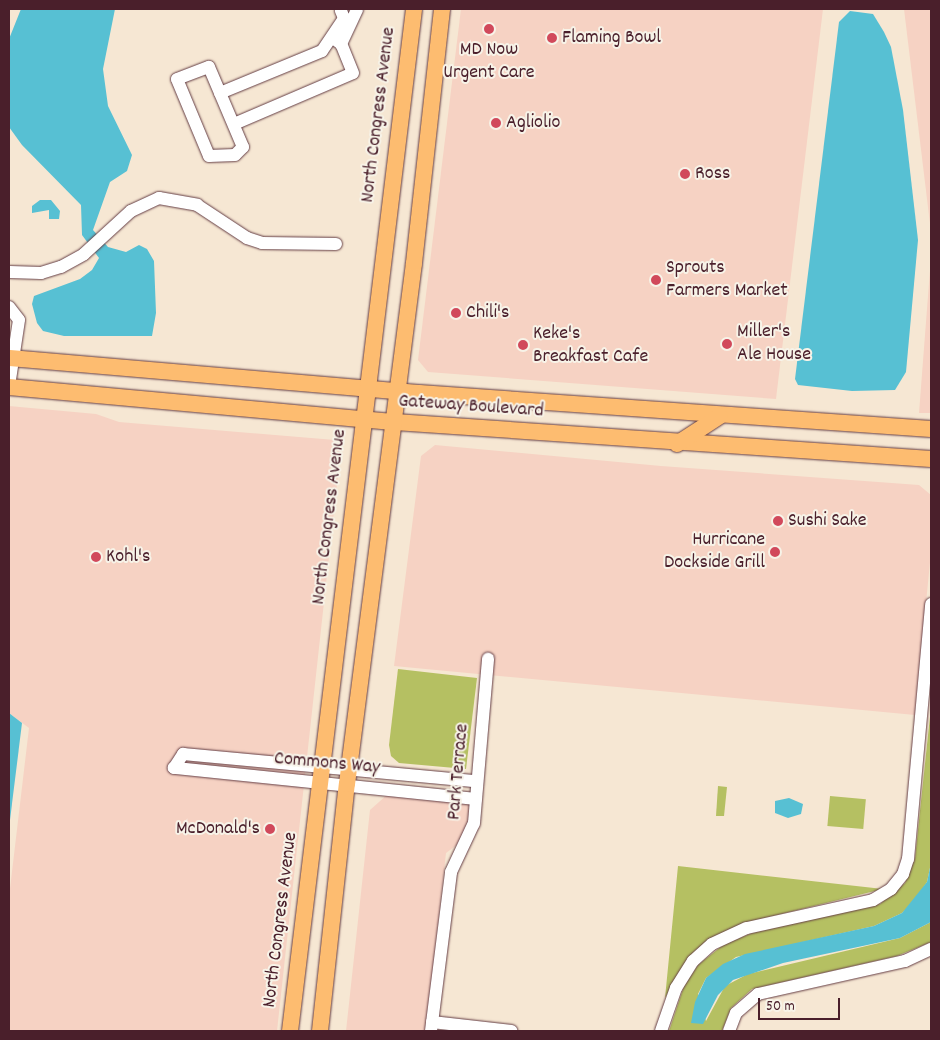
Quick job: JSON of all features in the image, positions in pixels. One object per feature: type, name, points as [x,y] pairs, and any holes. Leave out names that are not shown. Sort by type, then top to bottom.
[{"type":"main road","name":"North Congress Avenue","points":[[290,1031],[414,9]]},
{"type":"main road","points":[[320,1031],[347,784],[399,391],[442,9]]},
{"type":"main road","name":"Gateway Boulevard","points":[[12,358],[720,416],[931,429]]},
{"type":"main road","name":"Gateway Boulevard","points":[[9,387],[395,422],[677,444],[931,459]]},
{"type":"main road","points":[[677,444],[720,416]]},
{"type":"street","points":[[234,124],[353,73],[337,41],[344,18],[341,9]]},
{"type":"street","points":[[220,93],[322,51],[337,41],[357,9]]},
{"type":"street","points":[[209,67],[234,124],[243,147],[235,155],[209,156],[177,80],[209,67]]},
{"type":"street","points":[[9,276],[41,273],[61,268],[90,248],[103,234],[144,203],[172,198],[206,209],[247,238],[262,243],[336,244]]},
{"type":"street","points":[[9,307],[19,320],[9,387]]},
{"type":"street","points":[[661,1031],[676,988],[693,961],[712,944],[747,928],[873,900],[897,883],[908,859],[928,691],[931,604]]},
{"type":"street","name":"Park Terrace","points":[[432,1027],[451,872],[471,834],[476,799],[476,781],[488,659]]},
{"type":"street","name":"Commons Way","points":[[476,781],[349,768],[320,775],[174,768],[183,754],[320,775],[347,784],[476,799]]},
{"type":"street","points":[[729,1031],[736,1013],[758,994],[905,962],[931,949]]},
{"type":"street","points":[[432,1027],[511,1031]]},
{"type":"shaded area","points":[[461,9],[823,9],[776,399],[428,372],[418,360]]},
{"type":"shaded area","points":[[904,9],[931,9],[931,232]]},
{"type":"shaded area","points":[[931,257],[931,413],[919,413]]},
{"type":"shaded area","points":[[9,406],[96,414],[119,422],[335,440],[341,447],[277,1031],[9,1031],[9,897],[29,728],[9,713]]},
{"type":"shaded area","points":[[435,445],[661,466],[919,485],[931,495],[931,552],[915,715],[394,666],[421,456]]},
{"type":"shaded area","points":[[388,794],[471,802],[468,827],[458,844],[446,853],[426,1031],[346,1031],[370,810]]},
{"type":"green space","points":[[398,669],[477,678],[466,769],[399,763],[391,756],[389,745]]},
{"type":"green space","points":[[931,707],[931,863],[927,882],[915,900],[902,913],[874,926],[736,957],[706,978],[698,994],[706,1021],[725,986],[748,974],[900,938],[931,922],[931,942],[897,956],[752,989],[731,1008],[722,1031],[669,1031],[684,986],[698,965],[723,945],[752,933],[880,904],[905,883],[915,858]]},
{"type":"green space","points":[[718,786],[727,787],[724,816],[716,816]]},
{"type":"green space","points":[[830,796],[866,799],[863,829],[827,826]]},
{"type":"green space","points":[[678,866],[883,889],[741,924],[696,950],[680,970],[665,998]]},
{"type":"water","points":[[21,9],[115,9],[103,69],[108,106],[132,155],[127,171],[110,182],[93,230],[108,247],[126,252],[139,245],[147,249],[154,261],[156,313],[152,336],[64,336],[43,331],[37,323],[32,304],[34,296],[80,279],[92,270],[99,258],[82,235],[81,205],[22,145],[9,127],[9,39]]},
{"type":"water","points":[[850,11],[873,14],[884,32],[891,47],[903,110],[918,240],[906,372],[895,390],[852,391],[798,385],[795,379],[839,22]]},
{"type":"water","points":[[40,200],[51,200],[60,211],[59,219],[49,219],[49,210],[32,213],[32,206]]},
{"type":"water","points":[[9,713],[22,723],[9,828]]},
{"type":"water","points":[[789,798],[803,804],[801,814],[788,818],[775,813],[775,801]]},
{"type":"water","points":[[931,863],[931,922],[900,938],[783,963],[733,980],[718,995],[703,1024],[691,1023],[695,1002],[706,978],[723,964],[745,954],[874,926],[902,913],[927,882]]},
{"type":"place","name":"MD Now Urgent Care","points":[[489,29]]},
{"type":"place","name":"Flaming Bowl","points":[[552,38]]},
{"type":"place","name":"Agliolio","points":[[496,123]]},
{"type":"place","name":"Ross","points":[[685,174]]},
{"type":"place","name":"Sprouts Farmers Market","points":[[656,280]]},
{"type":"place","name":"Chili's","points":[[456,313]]},
{"type":"place","name":"Miller's Ale House","points":[[727,344]]},
{"type":"place","name":"Keke's Breakfast Cafe","points":[[523,345]]},
{"type":"place","name":"Sushi Sake","points":[[778,521]]},
{"type":"place","name":"Hurricane Dockside Grill","points":[[775,552]]},
{"type":"place","name":"Kohl's","points":[[96,557]]},
{"type":"place","name":"McDonald's","points":[[270,829]]}]
